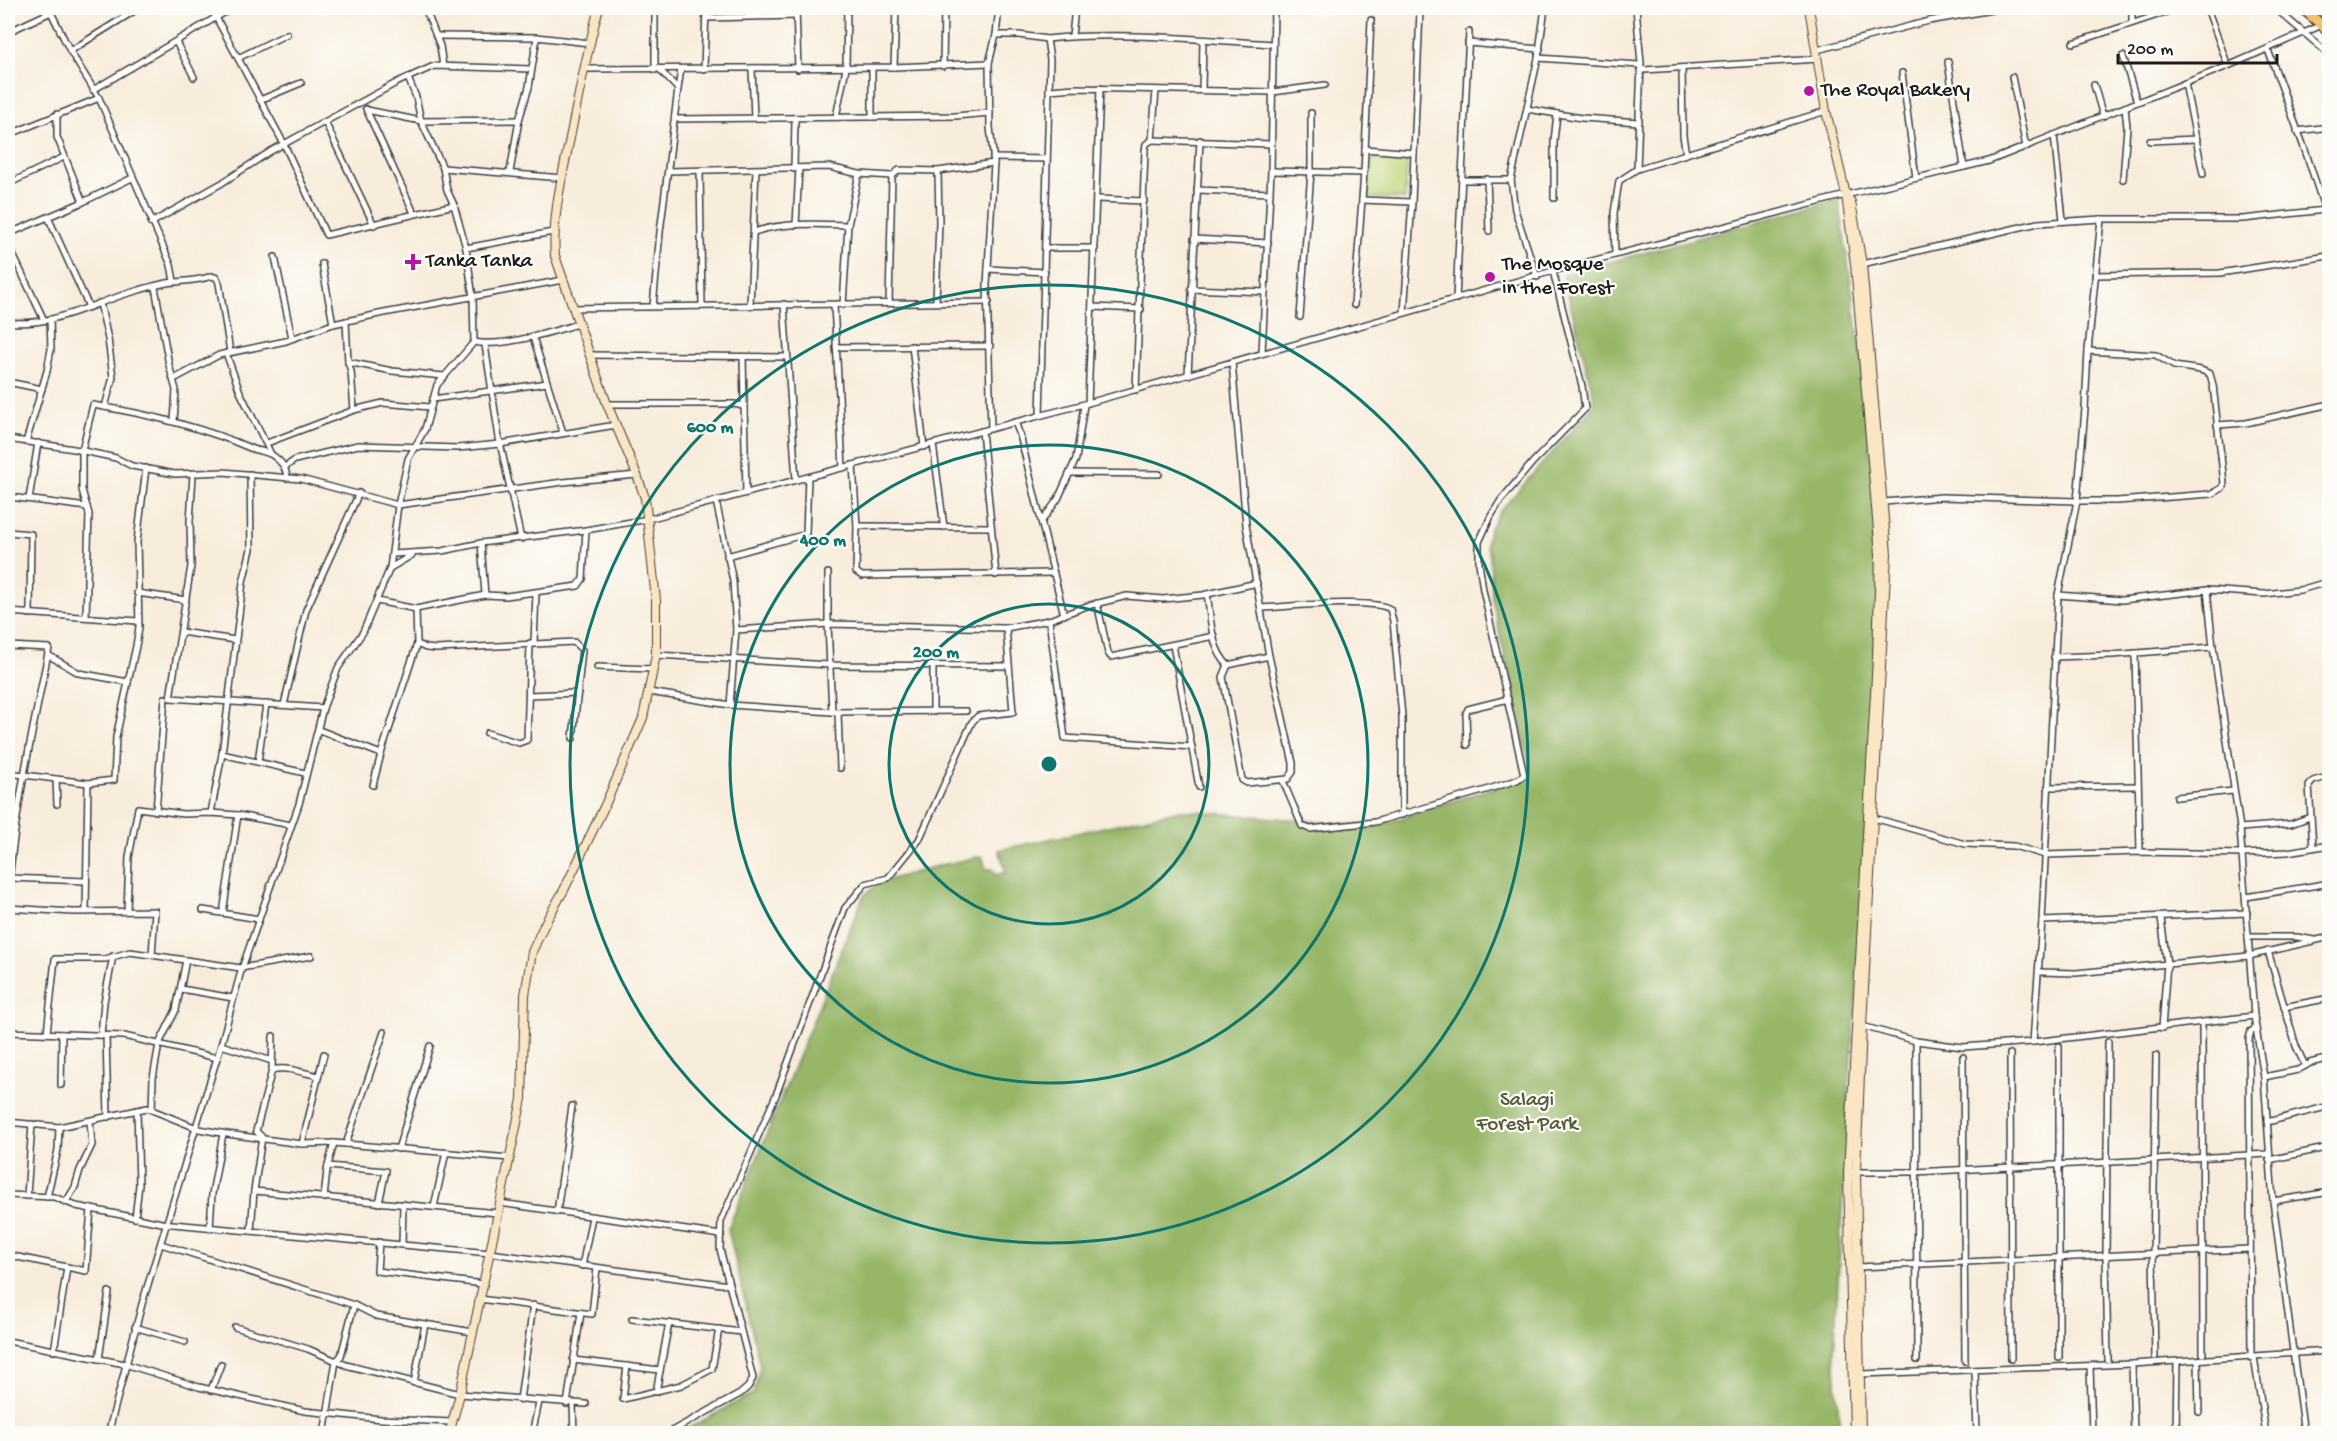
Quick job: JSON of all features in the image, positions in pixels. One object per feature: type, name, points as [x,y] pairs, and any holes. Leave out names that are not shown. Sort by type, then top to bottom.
[{"type":"main road","points":[[2302,8],[2327,25]]},
{"type":"main road","points":[[2318,8],[2327,25]]},
{"type":"street","points":[[70,51],[139,8]]},
{"type":"street","points":[[211,8],[284,144],[326,236],[454,205]]},
{"type":"street","points":[[93,90],[232,8]]},
{"type":"street","points":[[425,8],[436,36],[443,66]]},
{"type":"street","points":[[449,1434],[460,1394],[522,1099],[525,995],[532,952],[605,805],[643,718],[656,655],[656,600],[648,519],[637,475],[607,404],[555,256],[553,232],[562,178],[599,8]]},
{"type":"street","points":[[656,8],[657,70],[678,89]]},
{"type":"street","points":[[704,69],[706,8]]},
{"type":"street","points":[[796,8],[798,69]]},
{"type":"street","points":[[836,117],[846,68],[847,8]]},
{"type":"street","points":[[894,68],[896,8]]},
{"type":"street","points":[[943,66],[944,8]]},
{"type":"street","points":[[992,429],[988,268],[994,160],[989,63],[996,35],[999,8]]},
{"type":"street","points":[[1072,36],[1075,8]]},
{"type":"street","points":[[1262,353],[1271,171],[1274,8]]},
{"type":"street","points":[[1537,277],[1515,210],[1512,180],[1540,50],[1545,8]]},
{"type":"street","points":[[1636,8],[1641,67],[1637,169]]},
{"type":"street","points":[[1809,8],[1818,50],[1826,111],[1846,195],[1857,288],[1880,554],[1848,1172],[1854,1434]]},
{"type":"street","points":[[1818,50],[1929,21],[2003,8]]},
{"type":"street","points":[[2132,8],[2132,23]]},
{"type":"street","points":[[2073,43],[2179,8]]},
{"type":"street","points":[[2207,8],[2228,66]]},
{"type":"street","points":[[2275,8],[2330,55]]},
{"type":"street","points":[[8,32],[50,10],[70,51],[99,98],[171,266],[174,281]]},
{"type":"street","points":[[1404,313],[1412,202],[1420,11]]},
{"type":"street","points":[[705,18],[796,16]]},
{"type":"street","points":[[1354,305],[1364,173],[1371,20]]},
{"type":"street","points":[[393,554],[442,551],[481,543],[586,530],[648,519],[1086,404],[1553,271],[1846,195],[1989,161],[2327,25]]},
{"type":"street","points":[[1456,299],[1469,32]]},
{"type":"street","points":[[238,58],[287,34]]},
{"type":"street","points":[[996,35],[1047,39],[1072,36],[1273,44]]},
{"type":"street","points":[[436,36],[537,37],[590,43]]},
{"type":"street","points":[[510,172],[519,120],[529,87],[537,37]]},
{"type":"street","points":[[1040,416],[1050,60],[1047,39]]},
{"type":"street","points":[[1202,90],[1203,40]]},
{"type":"street","points":[[176,42],[194,76]]},
{"type":"street","points":[[1468,43],[1540,50]]},
{"type":"street","points":[[2095,275],[2220,273],[2329,257],[2325,210],[2268,50]]},
{"type":"street","points":[[2123,56],[2137,102]]},
{"type":"street","points":[[1538,58],[1639,65],[1644,70],[1818,59]]},
{"type":"street","points":[[1948,62],[1965,167]]},
{"type":"street","points":[[584,69],[894,68],[989,63]]},
{"type":"street","points":[[151,223],[222,183],[284,144],[434,66],[531,69]]},
{"type":"street","points":[[872,68],[872,117]]},
{"type":"street","points":[[1682,68],[1683,136],[1686,154]]},
{"type":"street","points":[[653,306],[681,69]]},
{"type":"street","points":[[752,69],[754,118]]},
{"type":"street","points":[[1902,73],[1917,178]]},
{"type":"street","points":[[2012,76],[2026,147]]},
{"type":"street","points":[[108,1434],[135,1327],[221,1045],[242,968],[299,804],[323,708],[338,668],[363,632],[390,568],[398,505],[408,459],[425,429],[437,385],[474,342],[473,297],[466,248],[454,205],[447,190],[443,168],[421,121],[416,97],[408,78]]},
{"type":"street","points":[[260,100],[301,83]]},
{"type":"street","points":[[2185,83],[2203,174]]},
{"type":"street","points":[[1049,90],[1101,88],[1273,92],[1325,85]]},
{"type":"street","points":[[2094,85],[2103,116]]},
{"type":"street","points":[[1041,521],[1058,499],[1076,459],[1086,404],[1101,88]]},
{"type":"street","points":[[1152,140],[1156,90]]},
{"type":"street","points":[[8,135],[99,98]]},
{"type":"street","points":[[363,102],[414,213]]},
{"type":"street","points":[[2123,179],[2127,127],[2125,107]]},
{"type":"street","points":[[1527,109],[1639,122]]},
{"type":"street","points":[[367,110],[421,121],[519,120]]},
{"type":"street","points":[[1615,255],[1614,213],[1618,181],[1637,169],[1826,111]]},
{"type":"street","points":[[675,119],[955,116],[990,113]]},
{"type":"street","points":[[1300,317],[1311,172],[1311,113]]},
{"type":"street","points":[[57,114],[57,137],[83,202]]},
{"type":"street","points":[[1554,198],[1554,141],[1557,114]]},
{"type":"street","points":[[795,118],[795,225]]},
{"type":"street","points":[[325,122],[374,225]]},
{"type":"street","points":[[2297,131],[2330,127]]},
{"type":"street","points":[[2054,135],[2063,220]]},
{"type":"street","points":[[2150,141],[2197,139]]},
{"type":"street","points":[[1136,390],[1146,144],[1152,140],[1200,140],[1271,144]]},
{"type":"street","points":[[1188,375],[1200,140]]},
{"type":"street","points":[[1365,149],[1414,153]]},
{"type":"street","points":[[8,184],[64,157]]},
{"type":"street","points":[[669,171],[829,167],[859,174],[892,176],[899,170],[938,171],[994,160],[1047,159]]},
{"type":"street","points":[[443,168],[562,178]]},
{"type":"street","points":[[750,305],[756,170]]},
{"type":"street","points":[[700,171],[702,305]]},
{"type":"street","points":[[936,301],[938,171]]},
{"type":"street","points":[[1271,171],[1364,173]]},
{"type":"street","points":[[843,305],[848,225],[859,174]]},
{"type":"street","points":[[889,303],[892,176]]},
{"type":"street","points":[[8,234],[132,178]]},
{"type":"street","points":[[1487,179],[1489,231]]},
{"type":"street","points":[[1462,180],[1512,180]]},
{"type":"street","points":[[1197,190],[1270,193]]},
{"type":"street","points":[[1846,195],[1851,202],[1862,264],[1887,554],[1886,610],[1856,1172],[1861,1434]]},
{"type":"street","points":[[1097,199],[1144,201]]},
{"type":"street","points":[[1362,200],[1412,202]]},
{"type":"street","points":[[1862,264],[2038,223],[2063,220],[2242,219],[2325,210]]},
{"type":"street","points":[[48,217],[89,307]]},
{"type":"street","points":[[2033,1042],[2043,921],[2058,595],[2077,501],[2101,219]]},
{"type":"street","points":[[754,232],[769,227],[795,225],[848,225]]},
{"type":"street","points":[[466,248],[553,232]]},
{"type":"street","points":[[1194,239],[1268,243]]},
{"type":"street","points":[[8,244],[44,320]]},
{"type":"street","points":[[1045,248],[1095,248]]},
{"type":"street","points":[[275,257],[292,338]]},
{"type":"street","points":[[322,264],[333,324]]},
{"type":"street","points":[[988,268],[1045,272]]},
{"type":"street","points":[[1283,781],[1302,826],[1306,829],[1375,822],[1522,778],[1524,772],[1483,590],[1479,542],[1501,500],[1533,462],[1582,413],[1585,404],[1553,271]]},
{"type":"street","points":[[8,322],[21,324],[50,319],[174,281],[184,282],[212,276],[217,278],[228,353],[240,392],[271,454]]},
{"type":"street","points":[[174,378],[228,353],[286,341],[333,324],[563,280]]},
{"type":"street","points":[[155,287],[169,365],[176,390],[174,421]]},
{"type":"street","points":[[1191,289],[1265,291]]},
{"type":"street","points":[[572,308],[989,302]]},
{"type":"street","points":[[100,303],[108,339],[112,377],[105,407]]},
{"type":"street","points":[[784,304],[796,480]]},
{"type":"street","points":[[834,305],[843,468]]},
{"type":"street","points":[[1092,307],[1141,309]]},
{"type":"street","points":[[26,442],[47,371],[51,349],[50,319]]},
{"type":"street","points":[[346,321],[354,410]]},
{"type":"street","points":[[474,342],[485,345],[533,337],[578,324]]},
{"type":"street","points":[[533,337],[563,433]]},
{"type":"street","points":[[485,345],[500,444],[521,538]]},
{"type":"street","points":[[836,346],[990,346]]},
{"type":"street","points":[[912,346],[924,447]]},
{"type":"street","points":[[1884,502],[1942,497],[2077,501],[2129,500],[2211,494],[2222,488],[2224,483],[2213,385],[2207,372],[2174,366],[2156,355],[2088,351]]},
{"type":"street","points":[[589,355],[787,357]]},
{"type":"street","points":[[743,357],[746,493]]},
{"type":"street","points":[[348,362],[393,371],[444,376]]},
{"type":"street","points":[[1228,665],[1223,677],[1242,780],[1247,783],[1283,781],[1291,777],[1294,769],[1269,656],[1245,513],[1232,362]]},
{"type":"street","points":[[8,382],[42,389]]},
{"type":"street","points":[[433,399],[547,383]]},
{"type":"street","points":[[267,443],[354,410],[383,403],[430,407]]},
{"type":"street","points":[[607,404],[734,404],[743,406]]},
{"type":"street","points":[[2217,425],[2246,423],[2330,404]]},
{"type":"street","points":[[86,617],[89,514],[82,490],[82,450],[93,405],[174,421],[221,435],[255,450],[271,454],[285,466],[287,477]]},
{"type":"street","points":[[1015,423],[1064,615]]},
{"type":"street","points":[[285,466],[295,460],[358,445],[458,448],[500,444],[616,425]]},
{"type":"street","points":[[982,431],[996,575]]},
{"type":"street","points":[[8,439],[82,450],[116,458],[132,466],[175,474],[223,472],[287,477],[359,493],[398,505],[563,482],[637,475]]},
{"type":"street","points":[[29,499],[38,443]]},
{"type":"street","points":[[933,444],[944,527]]},
{"type":"street","points":[[853,465],[857,526],[856,572],[862,576],[1054,573]]},
{"type":"street","points":[[8,773],[88,783],[114,780],[116,737],[136,646],[137,542],[146,468]]},
{"type":"street","points":[[1070,473],[1159,474]]},
{"type":"street","points":[[193,474],[191,566],[170,698],[323,708]]},
{"type":"street","points":[[211,813],[222,754],[243,582],[251,549],[250,474]]},
{"type":"street","points":[[728,556],[806,534],[808,477]]},
{"type":"street","points":[[284,705],[306,610],[359,493]]},
{"type":"street","points":[[10,497],[87,507]]},
{"type":"street","points":[[717,501],[733,581],[735,630],[730,705]]},
{"type":"street","points":[[857,526],[991,527]]},
{"type":"street","points":[[377,601],[416,609],[485,595],[506,596],[578,586],[581,583],[586,530]]},
{"type":"street","points":[[8,532],[31,534],[30,614]]},
{"type":"street","points":[[481,543],[485,595]]},
{"type":"street","points":[[390,568],[414,553]]},
{"type":"street","points":[[828,573],[830,665],[840,768]]},
{"type":"street","points":[[2058,595],[2122,600],[2207,590],[2264,594],[2300,590],[2330,581]]},
{"type":"street","points":[[735,630],[828,624],[1006,628],[1049,620],[1096,603],[1127,597],[1163,599],[1207,594],[1257,583]]},
{"type":"street","points":[[2207,590],[2233,792],[2240,828],[2248,956],[2254,1016],[2264,1077],[2273,1201],[2304,1434]]},
{"type":"street","points":[[137,593],[186,600]]},
{"type":"street","points":[[487,733],[519,743],[527,740],[536,593]]},
{"type":"street","points":[[1207,594],[1218,652],[1228,665]]},
{"type":"street","points":[[1096,603],[1108,653],[1111,657],[1214,636]]},
{"type":"street","points":[[1261,608],[1379,605],[1390,609],[1402,716],[1402,814]]},
{"type":"street","points":[[373,785],[417,644],[416,609]]},
{"type":"street","points":[[8,612],[138,621]]},
{"type":"street","points":[[1049,620],[1065,738],[1192,747]]},
{"type":"street","points":[[666,1434],[740,1394],[753,1378],[720,1249],[721,1221],[776,1095],[845,908],[866,884],[888,878],[919,840],[972,722],[978,716],[1013,712],[1006,628]]},
{"type":"street","points":[[181,632],[235,640]]},
{"type":"street","points":[[417,644],[437,649],[574,642],[582,650],[573,738]]},
{"type":"street","points":[[1173,645],[1199,787]]},
{"type":"street","points":[[8,646],[49,648],[23,774],[8,865],[8,895]]},
{"type":"street","points":[[2054,657],[2213,647]]},
{"type":"street","points":[[2135,653],[2140,852]]},
{"type":"street","points":[[48,655],[79,673],[128,682]]},
{"type":"street","points":[[656,655],[830,665],[1009,666]]},
{"type":"street","points":[[1228,665],[1269,656]]},
{"type":"street","points":[[933,666],[933,712]]},
{"type":"street","points":[[597,667],[653,669]]},
{"type":"street","points":[[649,692],[730,705],[835,712],[966,711]]},
{"type":"street","points":[[530,695],[578,693]]},
{"type":"street","points":[[156,811],[165,698]]},
{"type":"street","points":[[1467,745],[1466,713],[1468,709],[1508,699]]},
{"type":"street","points":[[258,762],[266,704]]},
{"type":"street","points":[[319,730],[381,754]]},
{"type":"street","points":[[222,754],[305,773]]},
{"type":"street","points":[[2313,847],[2309,786],[2313,781],[2330,776]]},
{"type":"street","points":[[56,779],[57,804]]},
{"type":"street","points":[[86,912],[88,783]]},
{"type":"street","points":[[2048,787],[2138,786]]},
{"type":"street","points":[[2177,797],[2233,792]]},
{"type":"street","points":[[128,911],[129,857],[138,808],[183,814],[238,815],[291,825]]},
{"type":"street","points":[[223,913],[238,815]]},
{"type":"street","points":[[2240,828],[2291,824],[2310,817]]},
{"type":"street","points":[[1874,818],[1965,844],[2014,846],[2045,855],[2140,852],[2242,854],[2287,852],[2330,845]]},
{"type":"street","points":[[9,878],[86,880]]},
{"type":"street","points":[[2246,897],[2330,883]]},
{"type":"street","points":[[8,908],[86,912],[156,911],[152,955]]},
{"type":"street","points":[[203,910],[259,919]]},
{"type":"street","points":[[2043,921],[2247,913]]},
{"type":"street","points":[[2161,918],[2167,964],[2163,1028]]},
{"type":"street","points":[[2248,937],[2281,936],[2315,940]]},
{"type":"street","points":[[2039,972],[2076,973],[2248,956],[2330,937]]},
{"type":"street","points":[[2268,951],[2296,1046],[2305,1066]]},
{"type":"street","points":[[47,1033],[55,959],[105,959],[130,952],[242,968],[311,956]]},
{"type":"street","points":[[108,1117],[103,1035],[104,1002],[113,956]]},
{"type":"street","points":[[152,1110],[153,1078],[159,1044],[176,1010],[186,960]]},
{"type":"street","points":[[181,988],[233,998]]},
{"type":"street","points":[[2284,1007],[2330,998]]},
{"type":"street","points":[[1862,1026],[1916,1041],[1963,1047],[2033,1042],[2254,1016]]},
{"type":"street","points":[[2202,1023],[2203,1354]]},
{"type":"street","points":[[2256,1029],[2251,1031],[2248,1040],[2252,1357],[2266,1434]]},
{"type":"street","points":[[8,1032],[124,1036],[217,1058]]},
{"type":"street","points":[[346,1144],[384,1032]]},
{"type":"street","points":[[61,1085],[62,1034]]},
{"type":"street","points":[[262,1137],[256,1131],[272,1070],[273,1036]]},
{"type":"street","points":[[1916,1041],[1917,1360]]},
{"type":"street","points":[[2108,1042],[2106,1257],[2108,1360]]},
{"type":"street","points":[[221,1045],[272,1061]]},
{"type":"street","points":[[398,1149],[430,1046]]},
{"type":"street","points":[[2059,1046],[2059,1358]]},
{"type":"street","points":[[302,1144],[324,1054]]},
{"type":"street","points":[[2010,1054],[2011,1359]]},
{"type":"street","points":[[2155,1357],[2153,1254],[2156,1056]]},
{"type":"street","points":[[1963,1057],[1965,1361]]},
{"type":"street","points":[[2264,1077],[2298,1070],[2330,1058]]},
{"type":"street","points":[[272,1070],[278,1068],[318,1077]]},
{"type":"street","points":[[557,1212],[572,1106]]},
{"type":"street","points":[[2267,1122],[2330,1106]]},
{"type":"street","points":[[8,1122],[59,1127],[147,1108],[195,1128],[223,1134],[262,1137],[302,1144],[334,1143],[510,1158]]},
{"type":"street","points":[[135,1218],[139,1185],[138,1110]]},
{"type":"street","points":[[66,1202],[75,1187],[92,1145],[90,1121]]},
{"type":"street","points":[[27,1196],[32,1124]]},
{"type":"street","points":[[47,1197],[58,1150],[59,1127]]},
{"type":"street","points":[[210,1228],[212,1194],[223,1134]]},
{"type":"street","points":[[251,1231],[262,1137]]},
{"type":"street","points":[[324,1198],[334,1143]]},
{"type":"street","points":[[1856,1172],[1915,1172],[2011,1166],[2269,1157],[2330,1147]]},
{"type":"street","points":[[434,1207],[446,1152]]},
{"type":"street","points":[[328,1166],[386,1172],[379,1203]]},
{"type":"street","points":[[254,1191],[498,1213]]},
{"type":"street","points":[[2273,1201],[2330,1192]]},
{"type":"street","points":[[8,1196],[47,1197],[91,1209],[167,1224],[490,1253],[729,1285]]},
{"type":"street","points":[[500,1203],[721,1235]]},
{"type":"street","points":[[402,1244],[403,1204]]},
{"type":"street","points":[[8,1255],[86,1271],[91,1209]]},
{"type":"street","points":[[582,1266],[592,1217]]},
{"type":"street","points":[[379,1242],[377,1271],[483,1284]]},
{"type":"street","points":[[161,1244],[354,1305],[376,1316],[473,1332]]},
{"type":"street","points":[[1858,1267],[2250,1249]]},
{"type":"street","points":[[54,1351],[67,1267]]},
{"type":"street","points":[[480,1299],[592,1314],[597,1268]]},
{"type":"street","points":[[99,1359],[110,1292]]},
{"type":"street","points":[[324,1434],[336,1361],[340,1356],[354,1305]]},
{"type":"street","points":[[520,1400],[533,1305]]},
{"type":"street","points":[[574,1434],[570,1404],[573,1360],[581,1313]]},
{"type":"street","points":[[632,1319],[741,1332]]},
{"type":"street","points":[[656,1392],[669,1323]]},
{"type":"street","points":[[414,1383],[425,1324]]},
{"type":"street","points":[[135,1327],[185,1342]]},
{"type":"street","points":[[235,1327],[308,1349],[336,1361],[460,1394],[586,1404]]},
{"type":"street","points":[[627,1366],[623,1399],[681,1385],[712,1369],[719,1329]]},
{"type":"street","points":[[8,1341],[125,1364],[212,1389],[305,1411],[452,1422]]},
{"type":"street","points":[[1861,1374],[2198,1361],[2330,1351]]},
{"type":"street","points":[[573,1360],[660,1370]]},
{"type":"street","points":[[2198,1361],[2199,1412]]},
{"type":"street","points":[[2176,1362],[2176,1434]]},
{"type":"street","points":[[212,1389],[221,1364]]},
{"type":"street","points":[[2132,1364],[2134,1434]]},
{"type":"street","points":[[2090,1366],[2092,1434]]},
{"type":"street","points":[[1976,1370],[1977,1434]]},
{"type":"street","points":[[532,1434],[539,1401]]},
{"type":"green space","points":[[1366,158],[1407,161],[1405,199],[1364,197]]},
{"type":"green space","name":"Salagi Forest Park","points":[[1839,199],[1863,367],[1880,562],[1871,826],[1849,1084],[1834,1354],[1840,1433],[678,1434],[754,1393],[760,1366],[728,1229],[864,895],[881,882],[982,856],[986,869],[993,869],[996,875],[1006,872],[999,850],[1181,810],[1370,826],[1383,824],[1526,777],[1531,773],[1492,599],[1490,555],[1486,546],[1489,530],[1500,511],[1592,408],[1594,398],[1563,275]]},
{"type":"place","name":"The Royal Bakery","points":[[1809,91]]},
{"type":"place","name":"Tanka Tanka","points":[[413,262]]},
{"type":"place","name":"The Mosque in the Forest","points":[[1490,277]]}]
